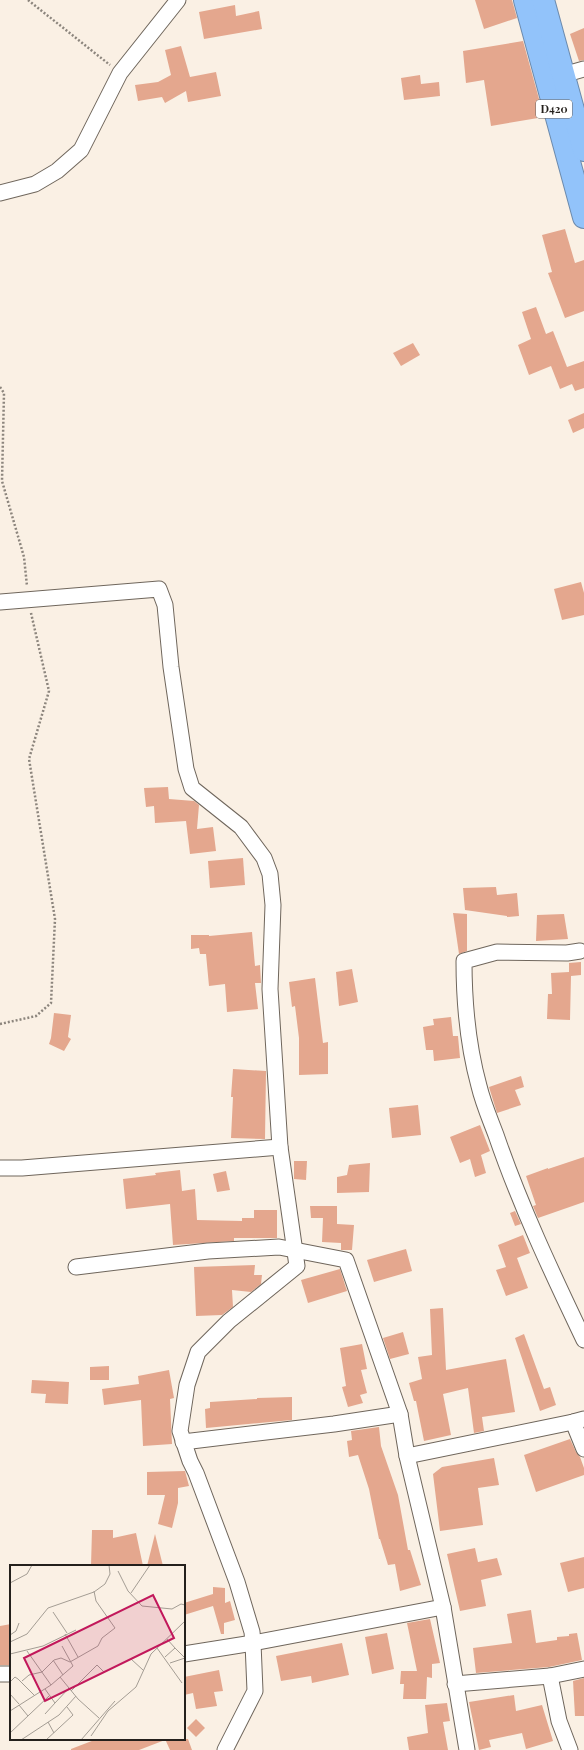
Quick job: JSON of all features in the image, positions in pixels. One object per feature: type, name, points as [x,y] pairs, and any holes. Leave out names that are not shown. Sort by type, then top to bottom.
[{"type":"highway","name":"D420","points":[[525,0],[584,217]]},
{"type":"highway","name":"D420","points":[[543,0],[584,150]]},
{"type":"street","points":[[0,193],[40,180],[57,171],[81,150],[120,73],[178,0]]},
{"type":"street","points":[[563,76],[584,69]]},
{"type":"street","points":[[0,602],[159,589],[165,605],[171,666],[186,769],[192,788],[241,828],[264,858],[270,874],[273,905],[270,989],[280,1148],[297,1266],[229,1321],[198,1352],[188,1385],[180,1431],[237,1582],[252,1632],[255,1691],[225,1750]]},
{"type":"street","points":[[580,951],[567,953],[497,952],[464,961],[464,984],[467,1024],[479,1086],[511,1178],[548,1264],[584,1340]]},
{"type":"street","points":[[0,1168],[22,1168],[280,1148]]},
{"type":"street","points":[[76,1267],[208,1251],[279,1247],[346,1260],[400,1414],[407,1456],[443,1607],[467,1750]]},
{"type":"street","points":[[183,1442],[400,1414]]},
{"type":"street","points":[[407,1456],[578,1421],[584,1448]]},
{"type":"street","points":[[185,1654],[253,1643],[443,1607]]},
{"type":"street","points":[[455,1684],[550,1676],[584,1669]]},
{"type":"street","points":[[550,1676],[559,1721],[570,1750]]},
{"type":"path","points":[[28,0],[120,73]]},
{"type":"path","points":[[0,387],[4,393],[2,481],[24,557],[28,600],[49,691],[29,759],[55,919],[51,1003],[36,1016],[0,1024]]},
{"type":"building","points":[[475,0],[512,0],[517,18],[484,29]]},
{"type":"building","points":[[235,5],[236,16],[259,11],[262,29],[204,39],[199,12]]},
{"type":"building","points":[[584,28],[584,60],[579,61],[570,34]]},
{"type":"building","points":[[523,41],[544,117],[491,126],[484,80],[466,83],[463,51]]},
{"type":"building","points":[[181,46],[190,77],[216,72],[221,96],[188,102],[186,91],[165,103],[162,97],[138,101],[135,85],[158,82],[171,75],[165,50]]},
{"type":"building","points":[[420,75],[421,84],[439,82],[440,96],[404,100],[401,78]]},
{"type":"building","points":[[565,229],[575,263],[584,260],[584,311],[565,318],[548,273],[552,272],[542,235]]},
{"type":"building","points":[[536,307],[546,334],[553,331],[567,367],[584,361],[584,388],[575,391],[572,384],[560,389],[551,366],[529,375],[518,345],[531,339],[522,312]]},
{"type":"building","points":[[413,343],[420,355],[401,366],[393,353]]},
{"type":"building","points":[[584,413],[584,428],[573,433],[568,420]]},
{"type":"building","points":[[581,582],[584,593],[584,615],[562,620],[554,589]]},
{"type":"building","points":[[168,787],[169,799],[194,801],[199,805],[197,829],[213,827],[216,851],[190,854],[186,821],[155,823],[154,806],[146,807],[144,788]]},
{"type":"building","points":[[243,858],[245,885],[210,888],[208,861]]},
{"type":"building","points":[[496,887],[497,895],[517,893],[519,916],[507,917],[465,910],[463,888]]},
{"type":"building","points":[[453,913],[467,914],[467,951],[459,954]]},
{"type":"building","points":[[564,914],[568,939],[536,941],[537,915]]},
{"type":"building","points":[[252,932],[255,966],[260,965],[261,983],[255,983],[258,1009],[227,1012],[225,984],[209,986],[206,954],[200,954],[199,948],[191,949],[191,935],[209,936]]},
{"type":"building","points":[[581,962],[581,975],[571,976],[570,1020],[547,1019],[548,994],[552,994],[551,973],[569,972],[569,963]]},
{"type":"building","points":[[352,969],[358,1002],[339,1006],[336,972]]},
{"type":"building","points":[[315,978],[323,1043],[328,1042],[328,1074],[299,1075],[299,1038],[295,1006],[292,1007],[289,982]]},
{"type":"building","points":[[54,1013],[71,1015],[68,1037],[71,1039],[64,1051],[49,1044]]},
{"type":"building","points":[[451,1017],[453,1036],[458,1036],[460,1058],[434,1061],[433,1050],[426,1050],[423,1027],[434,1025],[433,1019]]},
{"type":"building","points":[[233,1069],[266,1071],[265,1139],[231,1138]]},
{"type":"building","points":[[521,1076],[524,1087],[515,1090],[521,1105],[497,1113],[489,1087]]},
{"type":"building","points":[[418,1105],[421,1135],[392,1138],[389,1108]]},
{"type":"building","points":[[480,1125],[490,1151],[481,1155],[486,1173],[475,1177],[470,1159],[460,1163],[450,1137]]},
{"type":"building","points":[[584,1157],[584,1202],[538,1218],[533,1206],[536,1205],[526,1176]]},
{"type":"building","points":[[294,1161],[307,1161],[306,1180],[294,1179]]},
{"type":"building","points":[[370,1163],[369,1192],[337,1193],[337,1177],[347,1175],[349,1165]]},
{"type":"building","points":[[180,1170],[182,1191],[195,1189],[197,1220],[242,1221],[242,1218],[254,1218],[254,1210],[277,1210],[277,1238],[234,1238],[234,1241],[173,1245],[170,1204],[126,1209],[123,1179]]},
{"type":"building","points":[[226,1171],[230,1190],[217,1192],[213,1174]]},
{"type":"building","points":[[310,1206],[337,1206],[337,1224],[354,1225],[352,1250],[341,1250],[341,1243],[322,1242],[323,1218],[311,1218]]},
{"type":"building","points":[[515,1211],[521,1224],[515,1226],[510,1213]]},
{"type":"building","points":[[523,1235],[530,1253],[517,1258],[528,1288],[506,1296],[496,1270],[506,1267],[498,1245]]},
{"type":"building","points":[[406,1249],[412,1271],[374,1282],[367,1260]]},
{"type":"building","points":[[255,1265],[254,1275],[262,1275],[261,1284],[251,1292],[232,1290],[233,1307],[222,1315],[196,1316],[194,1267]]},
{"type":"building","points":[[340,1269],[347,1291],[308,1303],[301,1280]]},
{"type":"building","points":[[443,1308],[446,1370],[506,1359],[515,1412],[482,1417],[484,1431],[474,1433],[468,1388],[443,1394],[451,1435],[424,1441],[416,1401],[414,1401],[409,1383],[422,1379],[418,1357],[432,1355],[430,1309]]},
{"type":"building","points":[[403,1332],[409,1354],[390,1359],[383,1338]]},
{"type":"building","points":[[524,1334],[544,1389],[550,1387],[556,1405],[540,1411],[515,1338]]},
{"type":"building","points":[[362,1344],[367,1369],[361,1370],[367,1393],[360,1395],[363,1403],[348,1407],[342,1387],[346,1386],[340,1348]]},
{"type":"building","points":[[109,1366],[109,1380],[90,1380],[90,1367]]},
{"type":"building","points":[[169,1370],[174,1398],[170,1399],[172,1444],[143,1446],[141,1400],[104,1405],[102,1389],[139,1384],[138,1376]]},
{"type":"building","points":[[32,1380],[69,1382],[68,1404],[45,1403],[46,1394],[31,1393]]},
{"type":"building","points":[[292,1397],[292,1420],[206,1428],[205,1409],[210,1408],[210,1402]]},
{"type":"building","points":[[379,1427],[381,1446],[398,1495],[408,1550],[410,1550],[421,1585],[400,1591],[395,1564],[388,1565],[379,1539],[369,1489],[358,1455],[349,1457],[347,1441],[352,1440],[351,1431]]},
{"type":"building","points":[[570,1439],[580,1457],[584,1468],[584,1475],[536,1492],[524,1455]]},
{"type":"building","points":[[494,1458],[499,1485],[478,1488],[483,1525],[440,1531],[433,1474],[442,1467]]},
{"type":"building","points":[[185,1471],[189,1486],[178,1488],[178,1503],[172,1528],[158,1524],[165,1495],[147,1495],[147,1472]]},
{"type":"building","points":[[92,1530],[113,1530],[113,1538],[136,1533],[143,1565],[91,1565]]},
{"type":"building","points":[[155,1534],[163,1565],[147,1565]]},
{"type":"building","points":[[475,1548],[478,1562],[497,1558],[502,1575],[481,1580],[486,1606],[460,1611],[447,1554]]},
{"type":"building","points":[[584,1557],[584,1588],[568,1592],[560,1563]]},
{"type":"building","points":[[213,1587],[225,1588],[225,1603],[230,1601],[235,1620],[224,1623],[224,1634],[221,1634],[213,1606],[185,1615],[185,1603],[213,1594]]},
{"type":"building","points":[[531,1610],[536,1643],[557,1640],[557,1637],[569,1636],[569,1634],[577,1633],[582,1660],[549,1667],[476,1673],[473,1648],[512,1643],[507,1614]]},
{"type":"building","points":[[430,1619],[440,1663],[432,1664],[432,1678],[427,1677],[426,1699],[403,1699],[404,1684],[400,1684],[401,1671],[417,1671],[407,1623]]},
{"type":"building","points":[[10,1624],[10,1665],[0,1665],[0,1626]]},
{"type":"building","points":[[387,1633],[394,1669],[372,1674],[365,1637]]},
{"type":"building","points":[[342,1643],[349,1675],[312,1683],[311,1676],[281,1681],[276,1656]]},
{"type":"building","points":[[219,1670],[223,1691],[214,1692],[217,1706],[196,1709],[193,1693],[185,1695],[185,1677]]},
{"type":"building","points":[[584,1678],[584,1716],[575,1716],[573,1681]]},
{"type":"building","points":[[514,1695],[516,1711],[542,1705],[553,1741],[526,1749],[522,1733],[489,1740],[491,1747],[479,1750],[469,1702]]},
{"type":"building","points":[[447,1703],[450,1721],[443,1722],[448,1750],[409,1750],[407,1737],[428,1733],[425,1705]]},
{"type":"building","points":[[196,1719],[205,1728],[196,1737],[187,1728]]},
{"type":"building","points":[[188,1739],[192,1750],[170,1750],[165,1740]]},
{"type":"building","points":[[94,1740],[165,1740],[139,1750],[71,1749]]}]
